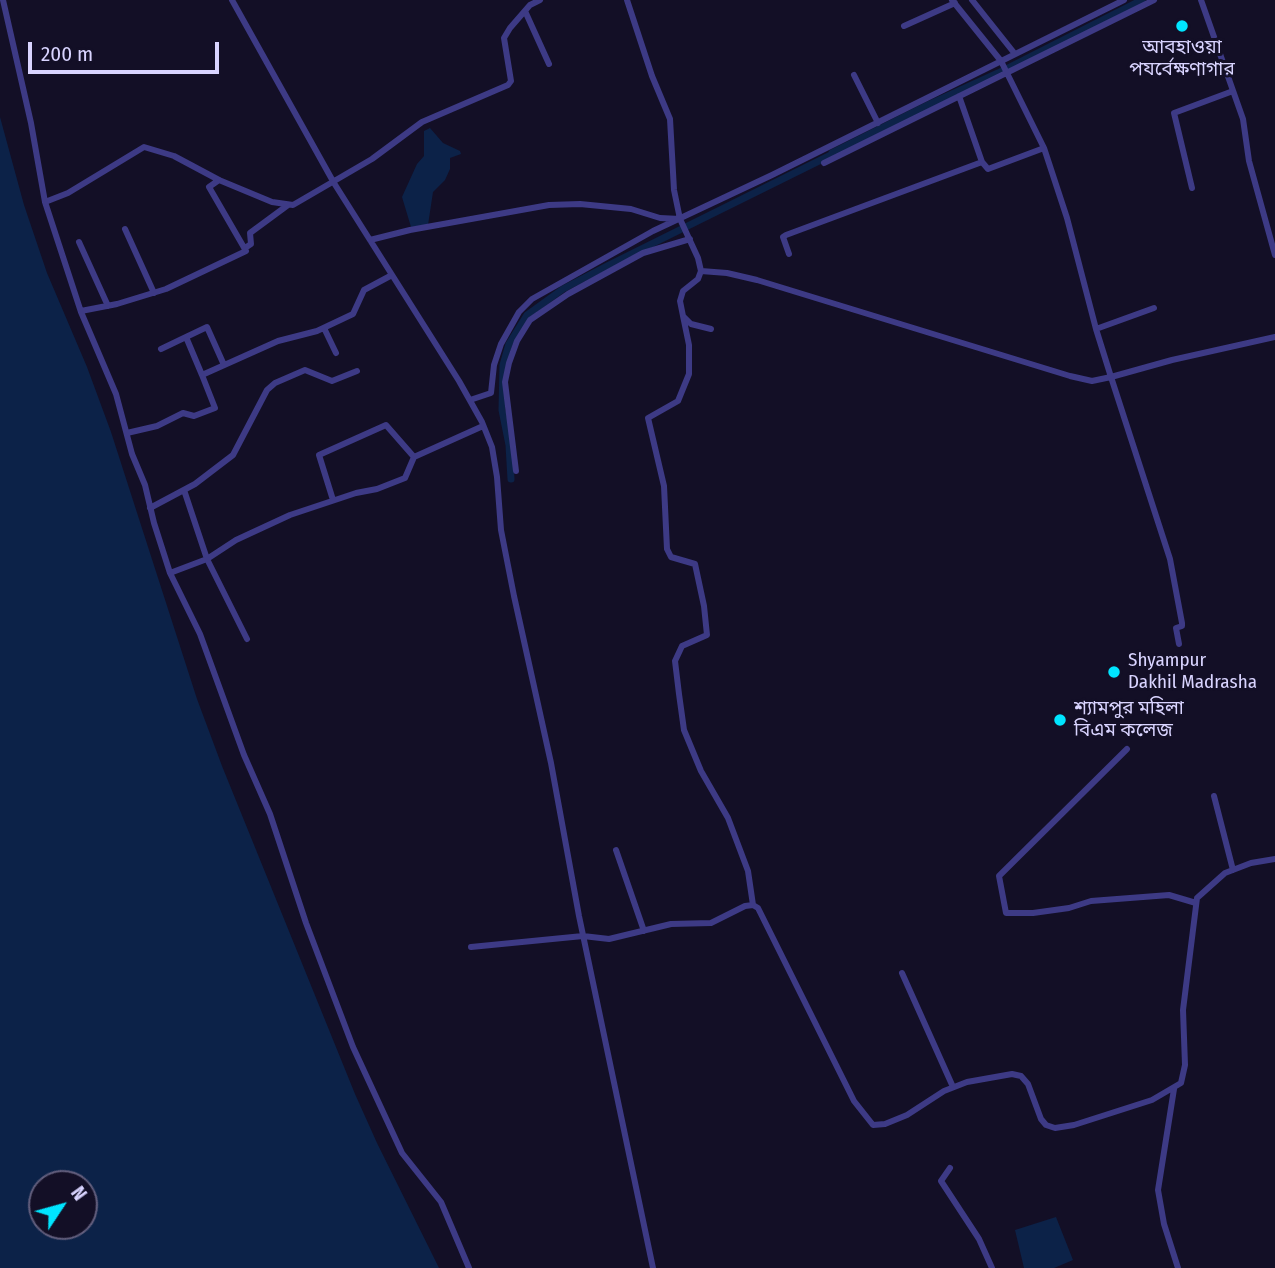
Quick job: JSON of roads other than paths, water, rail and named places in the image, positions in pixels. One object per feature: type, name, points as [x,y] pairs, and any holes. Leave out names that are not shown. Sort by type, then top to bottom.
[{"type":"street","points":[[3,0],[32,123],[34,148],[45,201],[81,311],[116,394],[170,573],[200,634],[244,755],[270,814],[306,923],[353,1046],[402,1153],[441,1202],[469,1268]]},
{"type":"street","points":[[232,0],[334,183],[470,400],[492,447],[501,530],[653,1268]]},
{"type":"street","points":[[45,201],[68,193],[144,147],[174,156],[219,180],[272,202],[293,205],[334,183],[422,122],[508,85],[511,81],[504,38],[525,11],[540,0]]},
{"type":"street","points":[[627,0],[652,76],[670,119],[674,190],[681,221],[701,271],[698,279],[683,291],[680,301],[689,345],[689,374],[678,401],[648,418],[664,486],[667,549],[671,557],[695,564],[705,606],[707,635],[682,646],[675,662],[684,730],[701,771],[728,818],[748,871],[753,905]]},
{"type":"street","points":[[972,0],[1015,54]]},
{"type":"street","points":[[516,471],[505,382],[509,363],[517,341],[530,320],[572,286],[653,231],[681,221],[1124,0]]},
{"type":"street","points":[[824,163],[1154,0]]},
{"type":"street","points":[[1201,0],[1243,119],[1249,161],[1275,255]]},
{"type":"street","points":[[904,26],[953,2],[1001,61],[1044,148],[1067,218],[1096,329],[1170,559],[1182,623],[1182,626],[1177,628],[1179,644]]},
{"type":"street","points":[[525,11],[549,64]]},
{"type":"street","points":[[854,75],[878,123]]},
{"type":"street","points":[[1192,188],[1174,113],[1233,91]]},
{"type":"street","points":[[960,96],[982,162],[988,169],[1044,148]]},
{"type":"street","points":[[789,254],[783,237],[786,235],[982,162]]},
{"type":"street","points":[[81,311],[154,293],[246,251],[209,187],[219,180]]},
{"type":"street","points":[[370,240],[410,230],[549,205],[579,204],[631,209],[681,221]]},
{"type":"street","points":[[244,248],[251,244],[250,233],[288,205]]},
{"type":"street","points":[[125,229],[154,293]]},
{"type":"street","points":[[470,400],[491,393],[494,365],[501,344],[519,312],[532,299],[572,286],[643,253],[689,236]]},
{"type":"street","points":[[79,242],[108,306]]},
{"type":"street","points":[[701,271],[727,273],[757,280],[1092,381],[1172,359],[1275,337]]},
{"type":"street","points":[[202,374],[278,341],[324,328],[353,314],[365,290],[392,275]]},
{"type":"street","points":[[1096,329],[1154,308]]},
{"type":"street","points":[[683,316],[691,324],[712,329]]},
{"type":"street","points":[[161,349],[207,327],[224,365]]},
{"type":"street","points":[[324,328],[336,353]]},
{"type":"street","points":[[127,433],[157,426],[183,413],[194,416],[215,408],[186,337]]},
{"type":"street","points":[[150,508],[184,490],[233,455],[267,390],[275,383],[305,370],[332,382],[357,371]]},
{"type":"street","points":[[333,500],[319,455],[386,425],[414,457]]},
{"type":"street","points":[[170,573],[207,559],[236,540],[290,515],[405,478],[414,457],[483,426]]},
{"type":"street","points":[[184,490],[207,559],[247,639]]},
{"type":"street","points":[[1126,749],[999,876],[1006,913],[1033,913],[1126,897],[1169,894],[1196,902]]},
{"type":"street","points":[[1214,796],[1233,870]]},
{"type":"street","points":[[616,850],[643,931]]},
{"type":"street","points":[[471,947],[583,936],[609,939],[671,925],[711,923],[745,906],[753,905],[758,908],[854,1101],[873,1125],[885,1124],[907,1115],[953,1087],[1012,1073],[1021,1076],[1028,1084],[1041,1119],[1046,1125],[1055,1128],[1074,1125],[1139,1104],[1174,1089],[1181,1083],[1185,1065],[1183,1010],[1197,898],[1225,873],[1251,863],[1275,859]]},
{"type":"street","points":[[902,973],[953,1087]]},
{"type":"street","points":[[1174,1089],[1158,1190],[1164,1224],[1178,1268]]},
{"type":"street","points":[[950,1168],[941,1181],[979,1239],[992,1268]]},
{"type":"water","points":[[0,117],[24,205],[47,273],[111,432],[197,699],[222,766],[355,1094],[439,1268],[0,1268]]},
{"type":"water","points":[[430,128],[443,143],[461,154],[450,158],[450,169],[445,180],[433,192],[428,225],[411,227],[402,197],[417,164],[424,156],[424,131]]},
{"type":"water","points":[[1056,1217],[1073,1260],[1054,1268],[1024,1268],[1015,1230]]},
{"type":"waterway","points":[[832,153],[1142,0]]},
{"type":"waterway","points":[[511,479],[509,445],[502,410],[503,365],[509,344],[527,315],[563,289],[837,152]]},
{"type":"place","name":"আবহাওয়া পযর্বেক্ষণাগার","points":[[1182,26]]},
{"type":"place","name":"Shyampur Dakhil Madrasha","points":[[1114,672]]},
{"type":"place","name":"শ্যামপুর মহিলা বিএম কলেজ","points":[[1060,720]]}]
